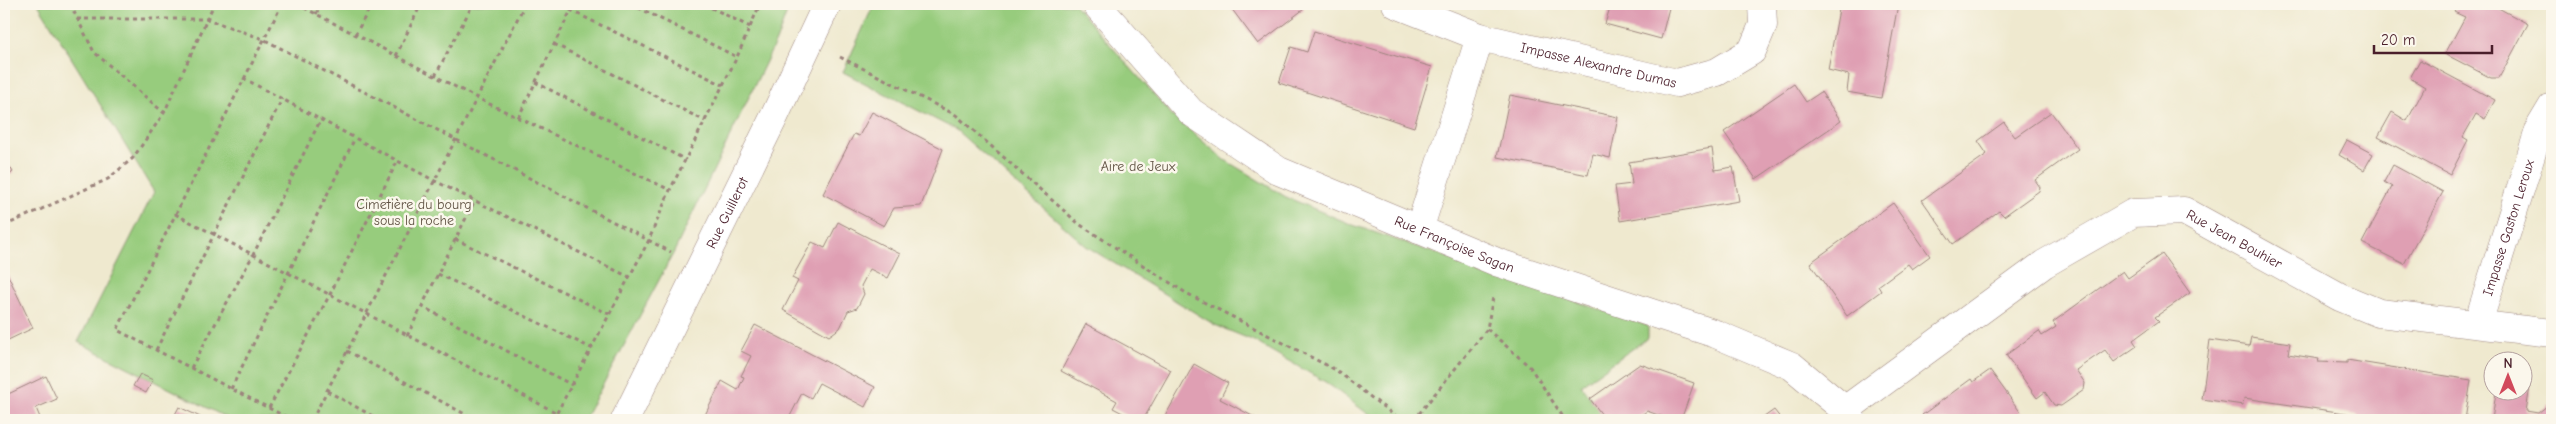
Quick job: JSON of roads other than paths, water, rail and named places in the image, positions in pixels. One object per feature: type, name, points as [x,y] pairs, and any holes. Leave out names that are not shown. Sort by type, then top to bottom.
[{"type":"street","name":"Rue Guillerot","points":[[625,420],[827,4]]},
{"type":"street","name":"Rue Françoise Sagan","points":[[1096,4],[1191,112],[1279,171],[1499,263],[1733,341],[1792,366],[1849,415]]},
{"type":"street","name":"Impasse Alexandre Dumas","points":[[1396,4],[1480,37],[1678,84],[1717,72],[1752,51],[1763,25],[1762,4]]},
{"type":"street","points":[[1418,230],[1480,37]]},
{"type":"street","name":"Impasse Gaston Leroux","points":[[2478,323],[2540,126],[2552,107]]},
{"type":"street","name":"Rue Jean Bouhier","points":[[1849,415],[2044,264],[2133,213],[2184,211],[2340,297],[2379,313],[2552,333]]},
{"type":"park label","name":"Aire de Jeux","points":[[1138,166]]},
{"type":"park label","name":"Cimetière du bourg sous la roche","points":[[414,212]]}]
